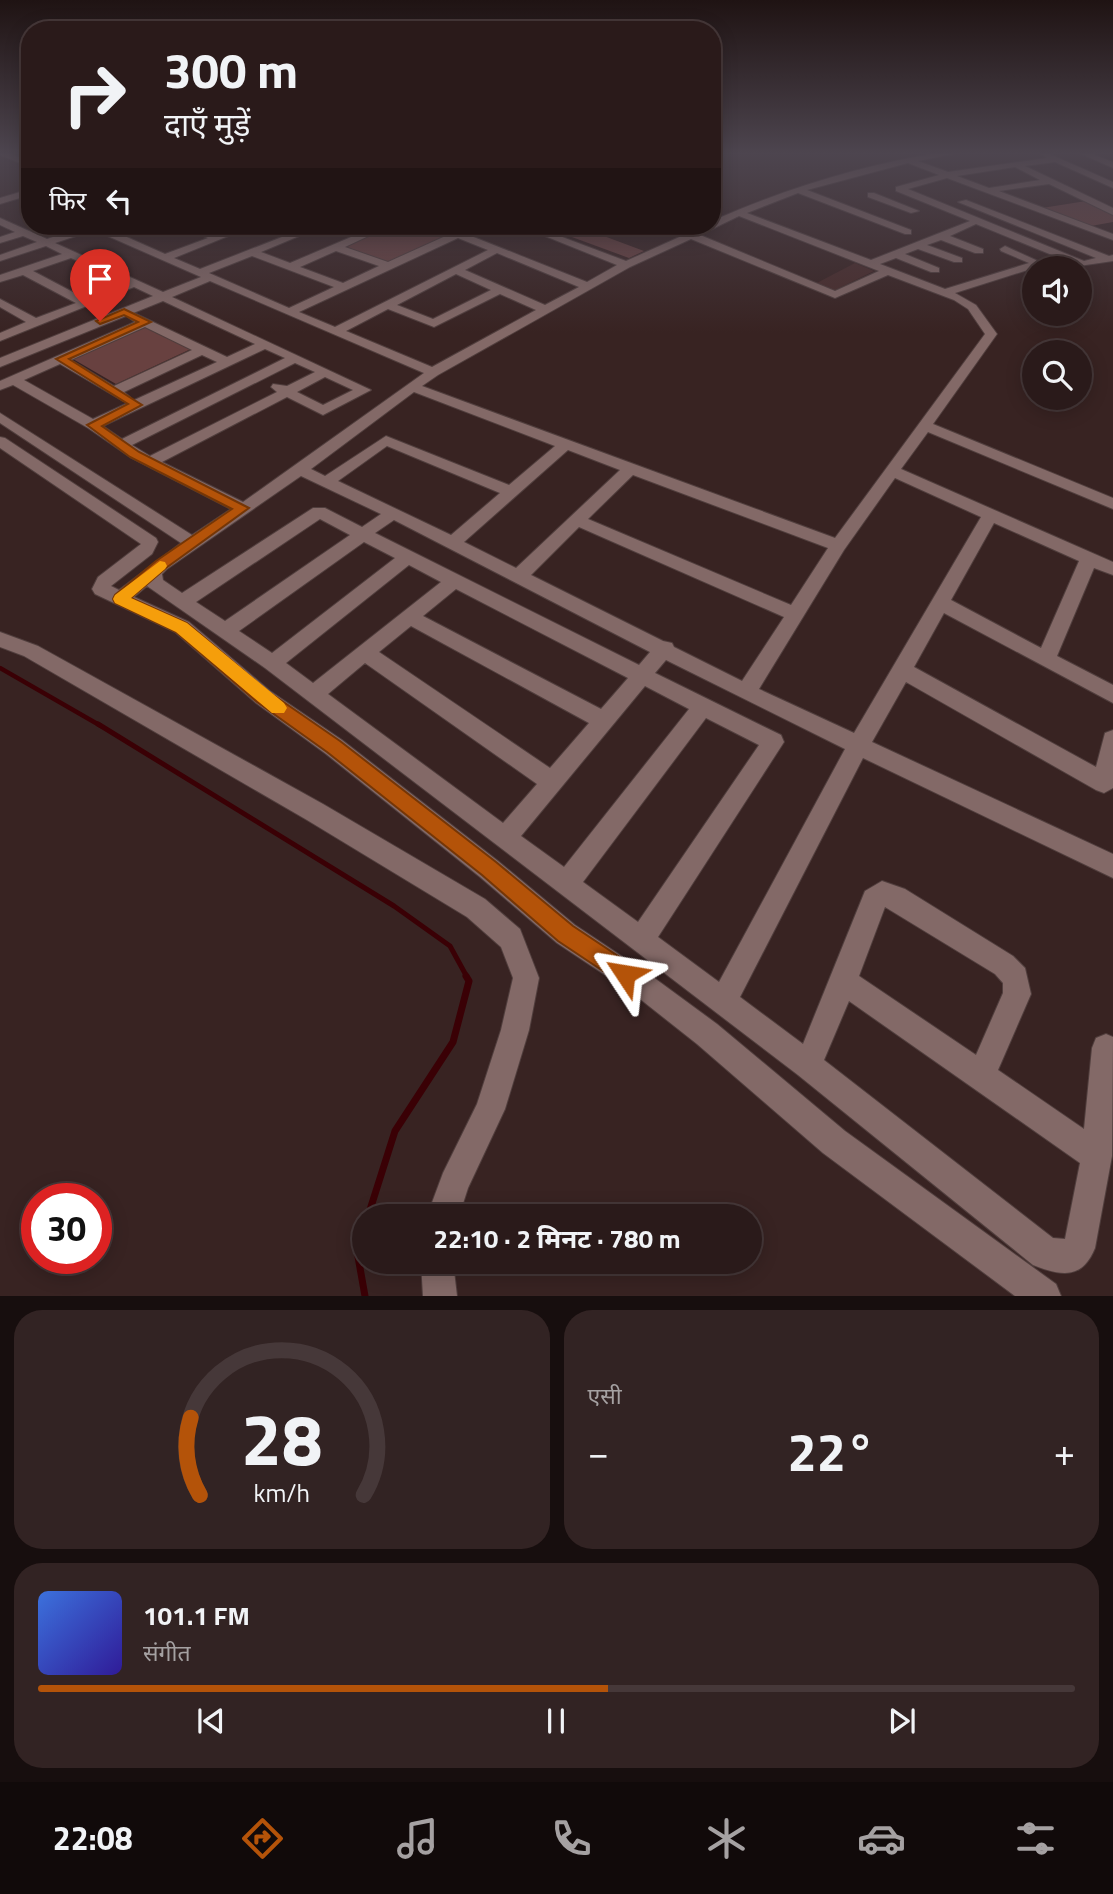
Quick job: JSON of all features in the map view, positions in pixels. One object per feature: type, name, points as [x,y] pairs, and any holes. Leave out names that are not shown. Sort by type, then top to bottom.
[{"type":"street","points":[[721,220],[738,212]]},
{"type":"street","points":[[740,212],[945,293],[972,307],[991,334],[838,546],[746,692]]},
{"type":"street","points":[[855,212],[908,232]]},
{"type":"street","points":[[954,212],[1083,264],[1111,258]]},
{"type":"street","points":[[991,212],[1111,258]]},
{"type":"street","points":[[1048,212],[1113,237]]},
{"type":"street","points":[[889,225],[922,213]]},
{"type":"street","points":[[0,221],[21,231]]},
{"type":"street","points":[[871,264],[966,226],[1021,256]]},
{"type":"street","points":[[0,240],[21,233]]},
{"type":"street","points":[[31,235],[364,390],[323,411],[258,376]]},
{"type":"street","points":[[0,258],[67,235]]},
{"type":"street","points":[[115,235],[433,372]]},
{"type":"street","points":[[210,235],[217,238]]},
{"type":"street","points":[[166,257],[225,235]]},
{"type":"street","points":[[2,360],[124,312],[251,252],[295,235]]},
{"type":"street","points":[[289,267],[364,235]]},
{"type":"street","points":[[289,312],[456,235]]},
{"type":"street","points":[[460,235],[587,286]]},
{"type":"street","points":[[548,235],[626,265]]},
{"type":"street","points":[[120,599],[192,543],[300,470],[433,372],[626,265],[689,235]]},
{"type":"street","points":[[693,235],[835,295],[888,271]]},
{"type":"street","points":[[941,236],[979,251]]},
{"type":"street","points":[[918,245],[958,260]]},
{"type":"street","points":[[335,247],[388,266]]},
{"type":"street","points":[[337,331],[495,250]]},
{"type":"street","points":[[251,252],[344,287]]},
{"type":"street","points":[[0,279],[72,254]]},
{"type":"street","points":[[896,254],[935,270]]},
{"type":"street","points":[[945,293],[1021,256]]},
{"type":"street","points":[[456,270],[544,309]]},
{"type":"street","points":[[24,271],[85,303]]},
{"type":"street","points":[[970,283],[1022,271]]},
{"type":"street","points":[[0,337],[135,283]]},
{"type":"street","points":[[387,304],[434,323],[501,289]]},
{"type":"street","points":[[0,302],[35,323]]},
{"type":"street","points":[[124,312],[227,362]]},
{"type":"street","points":[[7,383],[146,322]]},
{"type":"street","points":[[93,425],[265,344]]},
{"type":"street","points":[[114,391],[202,350]]},
{"type":"street","points":[[121,445],[295,358]]},
{"type":"street","points":[[61,359],[136,405]]},
{"type":"street","points":[[150,462],[325,372]]},
{"type":"street","points":[[7,383],[93,425],[150,462],[242,508]]},
{"type":"street","points":[[412,387],[838,546]]},
{"type":"street","points":[[0,417],[192,543]]},
{"type":"street","points":[[925,426],[1113,504]]},
{"type":"street","points":[[328,481],[386,440],[512,492]]},
{"type":"street","points":[[0,441],[150,542],[146,550],[104,582],[101,589],[182,627],[263,697],[334,747],[489,869],[566,934],[644,986],[707,1034],[834,1142],[1044,1296]]},
{"type":"street","points":[[452,543],[566,444]]},
{"type":"street","points":[[519,576],[630,469]]},
{"type":"street","points":[[300,470],[328,481],[665,648],[746,692],[1113,866]]},
{"type":"street","points":[[892,471],[1113,569]]},
{"type":"street","points":[[181,603],[319,512],[773,742],[641,940]]},
{"type":"street","points":[[225,631],[393,513]]},
{"type":"street","points":[[723,1001],[859,745],[990,516]]},
{"type":"street","points":[[577,520],[795,614]]},
{"type":"street","points":[[272,663],[407,558]]},
{"type":"street","points":[[1046,659],[1089,559]]},
{"type":"street","points":[[153,573],[154,583],[272,663],[723,1001],[1045,1253],[1067,1258],[1079,1248],[1097,1156],[1106,1048]]},
{"type":"street","points":[[314,694],[454,581]]},
{"type":"street","points":[[941,603],[1113,695]]},
{"type":"street","points":[[410,617],[604,721]]},
{"type":"street","points":[[0,639],[31,651],[315,812],[477,908],[511,938],[526,978],[516,1030],[490,1109],[447,1204]]},
{"type":"street","points":[[505,838],[665,648]]},
{"type":"street","points":[[365,653],[552,782]]},
{"type":"street","points":[[902,670],[1104,783],[1113,739]]},
{"type":"street","points":[[566,884],[703,707]]},
{"type":"street","points":[[808,1065],[844,981],[873,900],[882,892],[1004,965],[1016,977],[1017,994],[981,1076]]},
{"type":"street","points":[[844,981],[1097,1156]]},
{"type":"street","points":[[438,1274],[440,1296]]},
{"type":"shaded area","points":[[1054,212],[1113,214],[1113,222],[1091,226]]},
{"type":"shaded area","points":[[370,235],[448,235],[389,263],[343,246]]},
{"type":"shaded area","points":[[566,235],[601,235],[644,251],[629,258]]},
{"type":"shaded area","points":[[855,263],[874,271],[831,292],[813,285]]},
{"type":"shaded area","points":[[149,326],[193,348],[116,384],[73,359]]},
{"type":"waterway","points":[[0,668],[101,726]]},
{"type":"waterway","points":[[98,724],[394,906],[450,946],[467,977]]},
{"type":"waterway","points":[[372,1204],[395,1131],[453,1042],[469,981],[466,976]]},
{"type":"waterway","points":[[361,1274],[365,1296]]},
{"type":"slow traffic","points":[[160,566],[120,599],[182,627],[233,673],[278,708]]},
{"type":"route","points":[[100,321],[124,312],[146,322],[61,359],[136,405],[93,425],[135,454],[242,508],[161,565],[120,599],[182,627],[263,697],[334,747],[489,869],[566,934],[625,974]]}]
